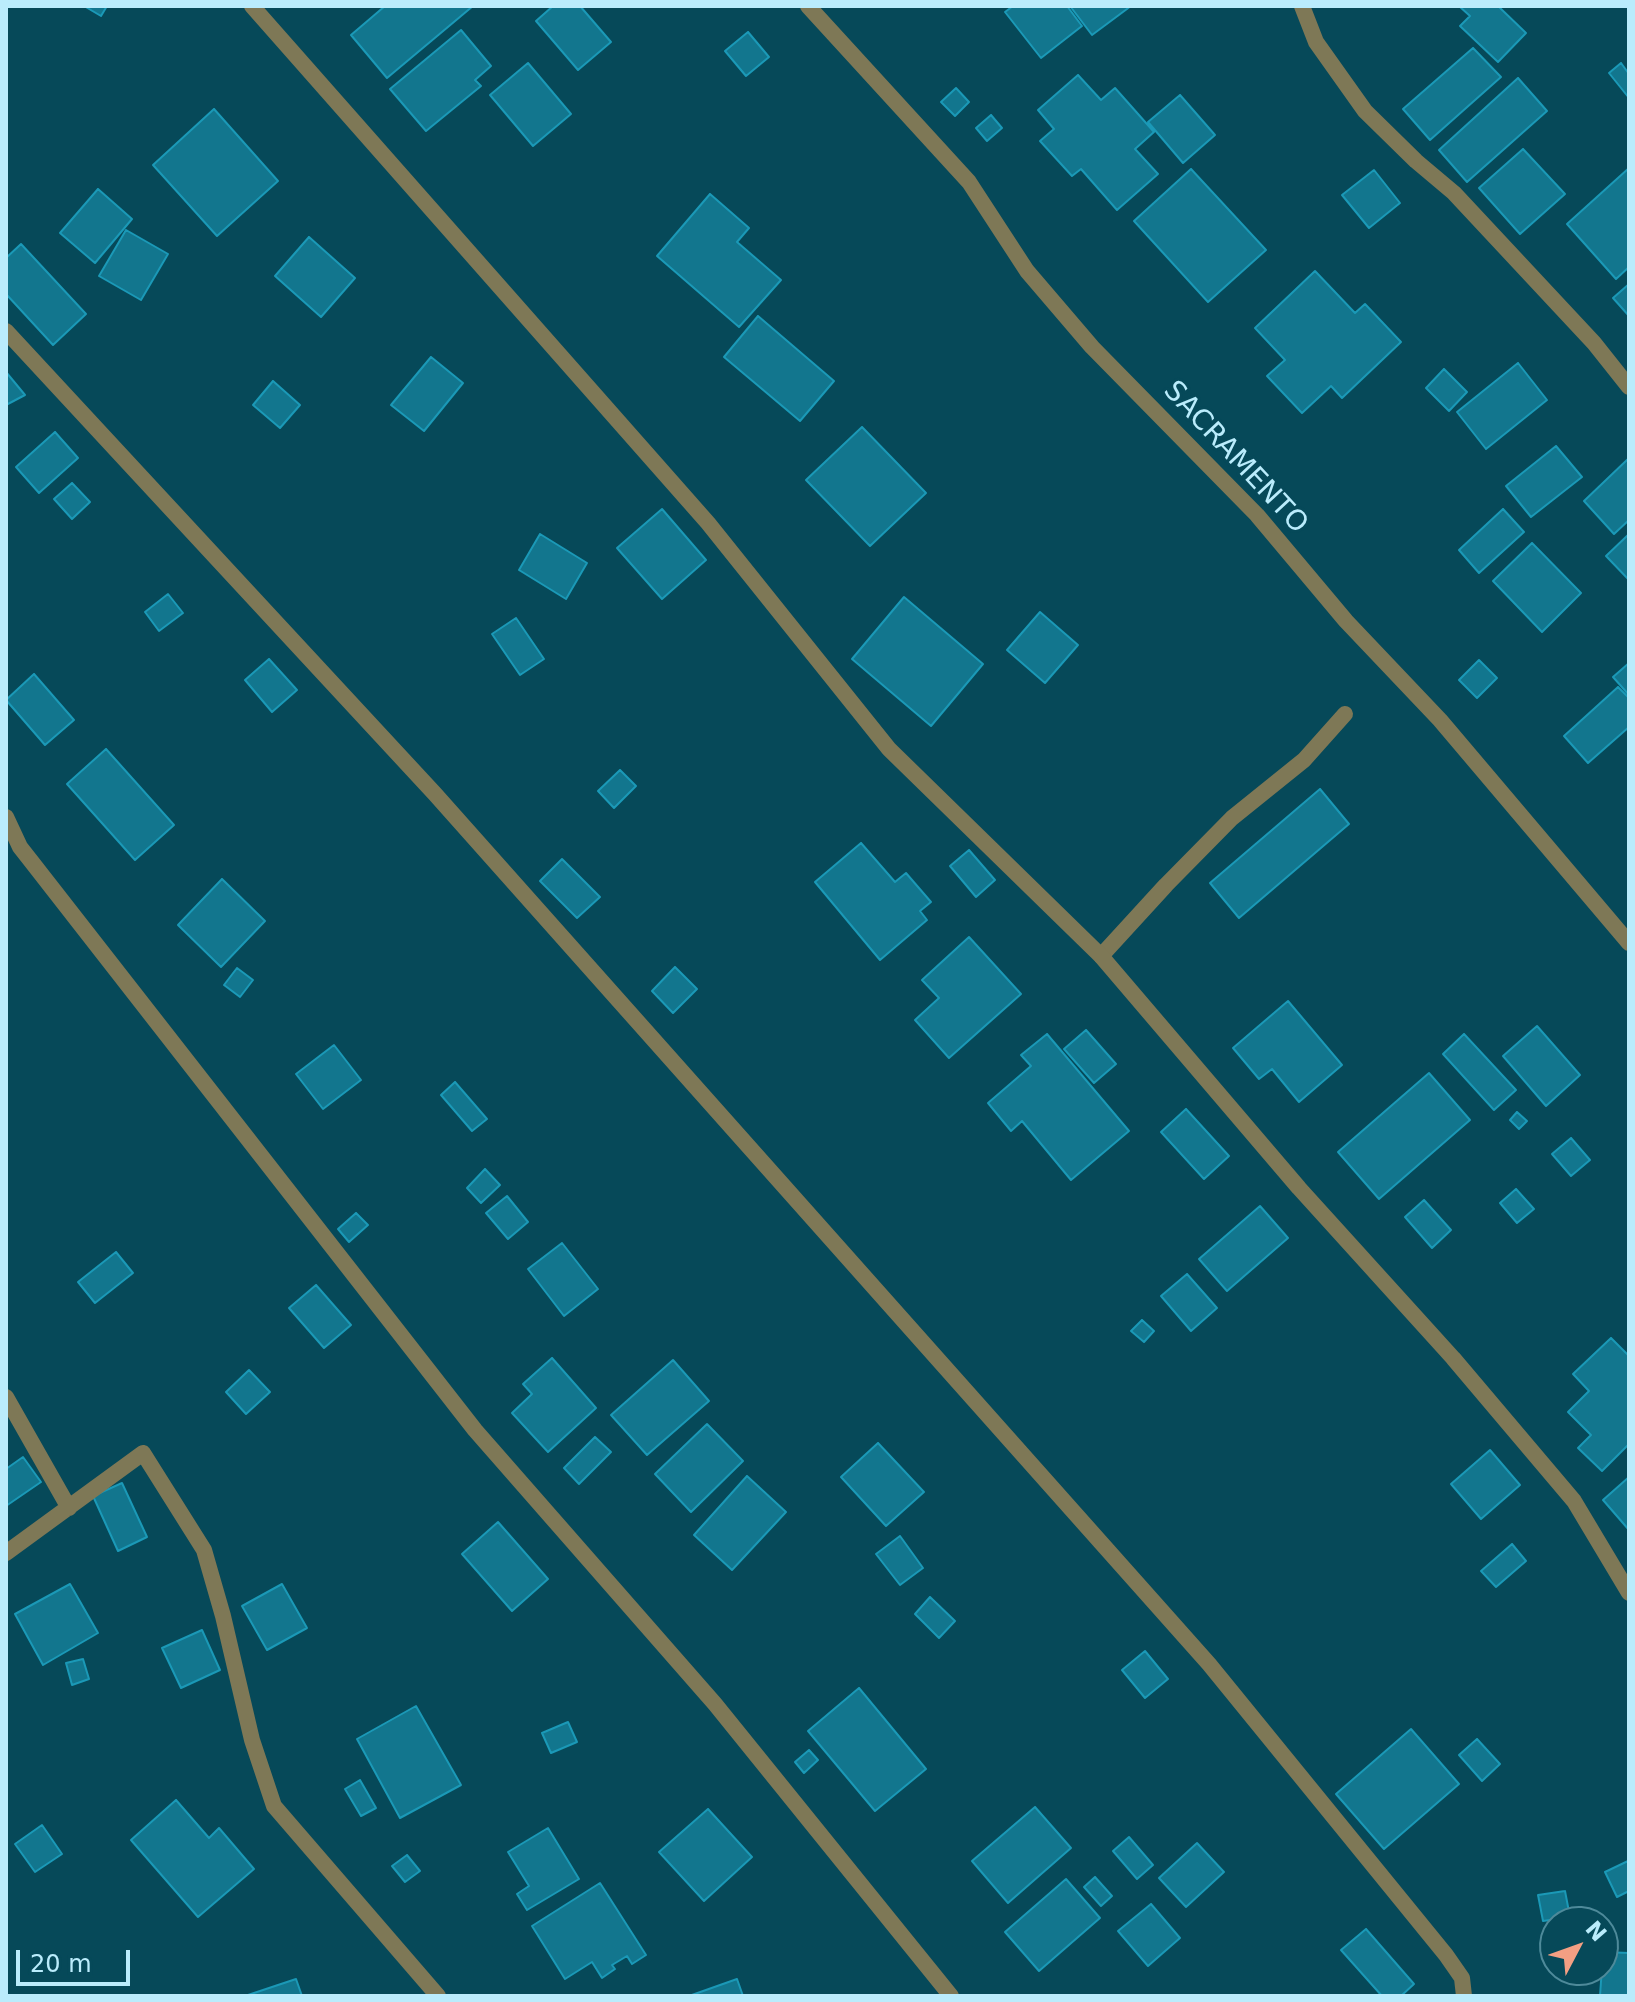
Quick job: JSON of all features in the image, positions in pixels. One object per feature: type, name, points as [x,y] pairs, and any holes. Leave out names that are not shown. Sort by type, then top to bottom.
[{"type":"street","points":[[252,6],[708,523],[889,749],[1101,956],[1299,1188],[1453,1358],[1574,1501],[1629,1593]]},
{"type":"street","name":"SACRAMENTO","points":[[808,6],[969,182],[1027,271],[1092,347],[1257,515],[1346,621],[1440,720],[1629,943]]},
{"type":"street","points":[[1302,6],[1316,42],[1365,111],[1454,193],[1594,343],[1629,387]]},
{"type":"street","points":[[6,331],[435,794],[1209,1664],[1446,1955],[1462,1978],[1464,1996]]},
{"type":"street","points":[[1101,956],[1232,818],[1304,760],[1345,714]]},
{"type":"street","points":[[6,817],[26,854],[475,1430],[715,1704],[951,1996]]},
{"type":"street","points":[[6,1397],[69,1508]]},
{"type":"street","points":[[6,1553],[143,1453],[204,1550],[252,1740],[274,1806],[438,1996]]},
{"type":"building","points":[[84,6],[107,6],[101,16]]},
{"type":"building","points":[[385,6],[473,6],[387,78],[351,35]]},
{"type":"building","points":[[553,6],[580,6],[611,42],[578,70],[536,21]]},
{"type":"building","points":[[1013,6],[1067,6],[1082,26],[1041,58],[1005,12]]},
{"type":"building","points":[[1070,6],[1131,6],[1092,35]]},
{"type":"building","points":[[1459,6],[1498,6],[1526,33],[1498,62],[1460,26],[1470,16]]},
{"type":"building","points":[[461,30],[491,66],[475,80],[481,86],[426,131],[390,89]]},
{"type":"building","points":[[748,32],[769,57],[746,76],[725,51]]},
{"type":"building","points":[[1473,48],[1501,77],[1430,140],[1403,109]]},
{"type":"building","points":[[528,63],[571,114],[533,146],[490,95]]},
{"type":"building","points":[[1621,63],[1629,74],[1629,98],[1609,73]]},
{"type":"building","points":[[1078,75],[1101,100],[1115,88],[1154,132],[1135,149],[1158,174],[1117,210],[1081,169],[1072,176],[1040,141],[1054,129],[1038,110]]},
{"type":"building","points":[[1518,78],[1547,111],[1467,182],[1439,150]]},
{"type":"building","points":[[956,88],[969,102],[955,116],[941,102]]},
{"type":"building","points":[[1180,95],[1215,135],[1183,163],[1148,122]]},
{"type":"building","points":[[214,109],[278,181],[217,236],[153,165]]},
{"type":"building","points":[[991,115],[1002,128],[987,141],[976,128]]},
{"type":"building","points":[[1523,149],[1565,194],[1520,234],[1479,188]]},
{"type":"building","points":[[1629,168],[1629,267],[1616,279],[1567,224]]},
{"type":"building","points":[[1191,169],[1266,250],[1208,302],[1134,221]]},
{"type":"building","points":[[1374,170],[1400,203],[1369,228],[1342,195]]},
{"type":"building","points":[[98,189],[132,219],[95,263],[60,233]]},
{"type":"building","points":[[710,194],[749,228],[737,242],[781,280],[739,327],[657,256]]},
{"type":"building","points":[[126,230],[168,254],[141,300],[99,276]]},
{"type":"building","points":[[309,237],[355,278],[321,317],[275,276]]},
{"type":"building","points":[[21,244],[86,314],[53,345],[6,294],[6,258]]},
{"type":"building","points":[[1315,271],[1355,313],[1365,304],[1401,342],[1342,398],[1331,386],[1302,413],[1267,376],[1285,360],[1255,328]]},
{"type":"building","points":[[1629,284],[1629,316],[1613,298]]},
{"type":"building","points":[[758,316],[834,381],[800,421],[724,357]]},
{"type":"building","points":[[431,357],[463,383],[424,431],[391,405]]},
{"type":"building","points":[[1518,363],[1547,400],[1486,449],[1457,412]]},
{"type":"building","points":[[1444,369],[1467,392],[1449,411],[1426,388]]},
{"type":"building","points":[[6,372],[25,395],[6,405]]},
{"type":"building","points":[[273,381],[300,405],[280,428],[253,405]]},
{"type":"building","points":[[862,427],[926,493],[870,546],[806,480]]},
{"type":"building","points":[[55,432],[78,458],[39,493],[16,467]]},
{"type":"building","points":[[1556,446],[1582,477],[1531,517],[1506,486]]},
{"type":"building","points":[[1629,458],[1629,520],[1614,534],[1584,501]]},
{"type":"building","points":[[72,483],[90,502],[72,519],[54,499]]},
{"type":"building","points":[[662,509],[706,560],[662,599],[617,548]]},
{"type":"building","points":[[1503,509],[1524,532],[1479,573],[1459,550]]},
{"type":"building","points":[[540,534],[587,563],[566,599],[519,570]]},
{"type":"building","points":[[1629,534],[1629,580],[1606,556]]},
{"type":"building","points":[[1532,543],[1581,593],[1542,632],[1493,581]]},
{"type":"building","points":[[168,594],[183,613],[159,631],[145,612]]},
{"type":"building","points":[[904,597],[983,664],[931,726],[852,659]]},
{"type":"building","points":[[1040,612],[1078,645],[1045,683],[1007,650]]},
{"type":"building","points":[[516,618],[544,659],[520,675],[492,634]]},
{"type":"building","points":[[269,659],[297,690],[272,712],[245,680]]},
{"type":"building","points":[[1479,660],[1497,678],[1477,698],[1459,680]]},
{"type":"building","points":[[1629,663],[1629,695],[1613,677]]},
{"type":"building","points":[[34,674],[74,720],[45,745],[6,700]]},
{"type":"building","points":[[1618,687],[1629,698],[1629,727],[1588,763],[1564,736]]},
{"type":"building","points":[[106,749],[174,825],[135,860],[67,784]]},
{"type":"building","points":[[620,770],[636,786],[614,808],[598,791]]},
{"type":"building","points":[[1320,789],[1349,824],[1239,918],[1210,883]]},
{"type":"building","points":[[861,843],[895,882],[906,873],[931,902],[920,911],[927,920],[880,960],[815,882]]},
{"type":"building","points":[[969,850],[995,880],[976,897],[950,866]]},
{"type":"building","points":[[562,859],[600,897],[577,918],[540,881]]},
{"type":"building","points":[[222,879],[265,921],[221,967],[178,925]]},
{"type":"building","points":[[969,937],[1021,994],[949,1058],[915,1020],[939,998],[922,980]]},
{"type":"building","points":[[675,967],[697,989],[673,1013],[652,991]]},
{"type":"building","points":[[237,968],[253,980],[240,997],[224,985]]},
{"type":"building","points":[[1288,1001],[1342,1065],[1299,1102],[1272,1069],[1259,1079],[1233,1048]]},
{"type":"building","points":[[1537,1026],[1580,1075],[1546,1106],[1503,1056]]},
{"type":"building","points":[[1086,1030],[1116,1064],[1094,1083],[1064,1049]]},
{"type":"building","points":[[1047,1034],[1129,1131],[1071,1180],[1022,1121],[1011,1131],[988,1103],[1031,1066],[1021,1055]]},
{"type":"building","points":[[1464,1034],[1516,1090],[1494,1110],[1443,1054]]},
{"type":"building","points":[[334,1045],[361,1080],[323,1109],[296,1074]]},
{"type":"building","points":[[1429,1073],[1470,1120],[1379,1199],[1338,1152]]},
{"type":"building","points":[[455,1082],[487,1119],[472,1131],[441,1095]]},
{"type":"building","points":[[1186,1109],[1229,1156],[1204,1179],[1161,1132]]},
{"type":"building","points":[[1517,1112],[1527,1121],[1519,1129],[1510,1120]]},
{"type":"building","points":[[1571,1138],[1590,1160],[1571,1176],[1552,1154]]},
{"type":"building","points":[[485,1169],[500,1185],[481,1203],[467,1188]]},
{"type":"building","points":[[1516,1189],[1534,1209],[1517,1223],[1500,1203]]},
{"type":"building","points":[[507,1196],[528,1222],[508,1239],[486,1213]]},
{"type":"building","points":[[1424,1200],[1451,1230],[1432,1248],[1405,1217]]},
{"type":"building","points":[[1260,1206],[1288,1238],[1227,1291],[1199,1259]]},
{"type":"building","points":[[356,1213],[368,1225],[349,1242],[338,1229]]},
{"type":"building","points":[[562,1243],[598,1289],[564,1316],[528,1269]]},
{"type":"building","points":[[116,1252],[133,1273],[95,1303],[78,1282]]},
{"type":"building","points":[[1187,1274],[1217,1308],[1191,1331],[1161,1296]]},
{"type":"building","points":[[316,1285],[351,1325],[324,1348],[289,1308]]},
{"type":"building","points":[[1142,1320],[1154,1331],[1144,1342],[1131,1331]]},
{"type":"building","points":[[1611,1338],[1629,1356],[1629,1444],[1602,1471],[1578,1448],[1591,1435],[1568,1412],[1589,1391],[1573,1374]]},
{"type":"building","points":[[552,1358],[596,1408],[548,1452],[512,1413],[532,1394],[523,1384]]},
{"type":"building","points":[[673,1360],[709,1401],[647,1455],[611,1415]]},
{"type":"building","points":[[249,1370],[270,1392],[246,1414],[226,1392]]},
{"type":"building","points":[[707,1424],[743,1461],[691,1512],[655,1474]]},
{"type":"building","points":[[595,1437],[611,1452],[579,1484],[564,1468]]},
{"type":"building","points":[[878,1443],[924,1492],[886,1526],[841,1477]]},
{"type":"building","points":[[1490,1450],[1520,1485],[1481,1519],[1451,1484]]},
{"type":"building","points":[[23,1457],[41,1482],[6,1506],[6,1469]]},
{"type":"building","points":[[747,1476],[786,1512],[732,1570],[694,1535]]},
{"type":"building","points":[[1629,1477],[1629,1530],[1603,1500]]},
{"type":"building","points":[[122,1483],[147,1537],[118,1551],[93,1496]]},
{"type":"building","points":[[498,1522],[548,1579],[512,1611],[462,1554]]},
{"type":"building","points":[[900,1536],[923,1568],[900,1585],[876,1554]]},
{"type":"building","points":[[1512,1544],[1526,1561],[1496,1587],[1481,1571]]},
{"type":"building","points":[[70,1584],[98,1633],[43,1665],[15,1614]]},
{"type":"building","points":[[282,1584],[307,1628],[267,1650],[242,1606]]},
{"type":"building","points":[[930,1597],[955,1621],[939,1638],[915,1614]]},
{"type":"building","points":[[202,1630],[220,1670],[181,1688],[162,1648]]},
{"type":"building","points":[[1145,1651],[1168,1679],[1145,1698],[1122,1670]]},
{"type":"building","points":[[83,1659],[89,1679],[72,1685],[66,1663]]},
{"type":"building","points":[[859,1688],[926,1769],[875,1811],[808,1731]]},
{"type":"building","points":[[416,1706],[461,1785],[400,1818],[357,1739]]},
{"type":"building","points":[[568,1722],[577,1742],[551,1753],[542,1733]]},
{"type":"building","points":[[1411,1729],[1459,1784],[1384,1849],[1336,1794]]},
{"type":"building","points":[[1477,1739],[1500,1764],[1482,1781],[1459,1755]]},
{"type":"building","points":[[809,1750],[818,1760],[804,1773],[795,1762]]},
{"type":"building","points":[[360,1780],[376,1808],[361,1816],[345,1789]]},
{"type":"building","points":[[176,1800],[209,1838],[219,1828],[254,1869],[198,1917],[131,1840]]},
{"type":"building","points":[[1035,1807],[1071,1848],[1008,1903],[972,1861]]},
{"type":"building","points":[[708,1809],[752,1857],[704,1901],[659,1852]]},
{"type":"building","points":[[42,1825],[62,1854],[35,1872],[15,1844]]},
{"type":"building","points":[[548,1828],[579,1879],[527,1910],[517,1894],[529,1886],[508,1852]]},
{"type":"building","points":[[1129,1837],[1153,1865],[1137,1879],[1113,1851]]},
{"type":"building","points":[[1197,1843],[1224,1872],[1186,1907],[1159,1878]]},
{"type":"building","points":[[407,1855],[420,1871],[405,1882],[392,1866]]},
{"type":"building","points":[[1628,1861],[1629,1891],[1617,1897],[1605,1872]]},
{"type":"building","points":[[1095,1877],[1112,1896],[1101,1906],[1084,1887]]},
{"type":"building","points":[[1066,1879],[1100,1918],[1039,1971],[1005,1932]]},
{"type":"building","points":[[600,1883],[646,1955],[632,1964],[627,1956],[612,1965],[615,1969],[602,1978],[592,1962],[565,1979],[532,1926]]},
{"type":"building","points":[[1565,1891],[1568,1906],[1540,1906],[1538,1895]]},
{"type":"building","points":[[1151,1904],[1180,1938],[1148,1966],[1118,1931]]},
{"type":"building","points":[[1366,1929],[1414,1984],[1401,1996],[1382,1996],[1341,1950]]},
{"type":"building","points":[[1619,1953],[1629,1953],[1629,1996],[1600,1996],[1601,1986],[1619,1986]]},
{"type":"building","points":[[296,1979],[302,1996],[245,1996]]},
{"type":"building","points":[[737,1979],[743,1996],[689,1996]]}]
